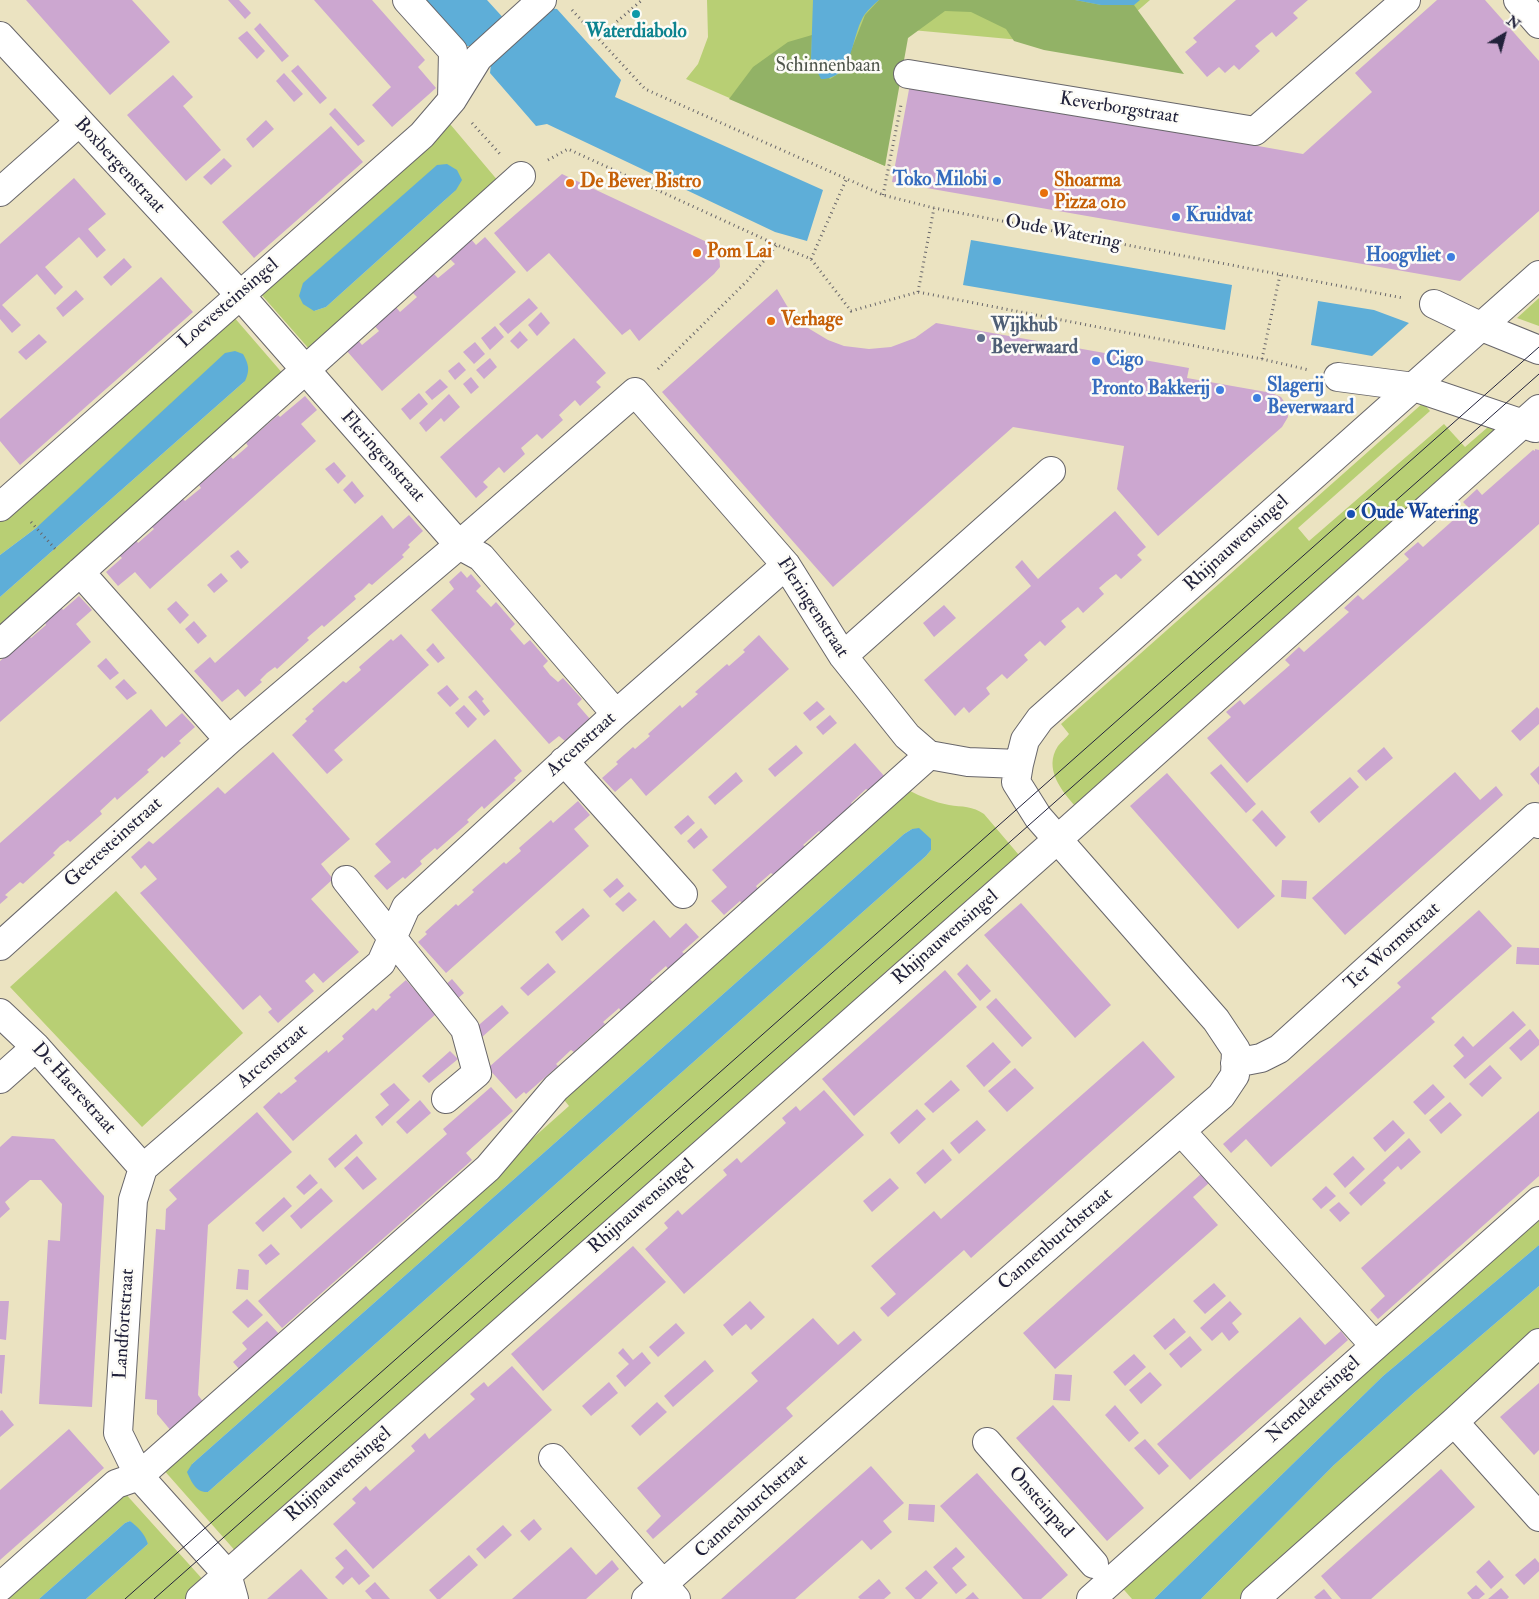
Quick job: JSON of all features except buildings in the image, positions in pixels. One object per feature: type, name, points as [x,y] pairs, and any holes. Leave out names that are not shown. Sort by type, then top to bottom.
[{"type":"street","points":[[407,0],[453,51],[452,100]]},
{"type":"street","points":[[452,100],[478,58],[542,0]]},
{"type":"street","name":"Keverborgstraat","points":[[908,74],[1255,131],[1406,0]]},
{"type":"street","points":[[1518,0],[1539,24]]},
{"type":"street","name":"Boxbergenstraat","points":[[0,36],[240,295],[304,370]]},
{"type":"street","name":"Loevesteinsingel","points":[[1,504],[422,134],[452,100]]},
{"type":"street","points":[[0,192],[79,122]]},
{"type":"street","points":[[0,644],[520,176]]},
{"type":"street","name":"Rhijnauwensingel","points":[[1058,839],[1038,817],[1016,782],[1024,740],[1040,720],[1539,275]]},
{"type":"street","points":[[1434,304],[1482,327],[1539,350]]},
{"type":"street","name":"Fleringenstraat","points":[[304,370],[459,545],[481,557],[616,714]]},
{"type":"street","points":[[1338,377],[1414,387],[1533,421]]},
{"type":"street","points":[[459,545],[635,392]]},
{"type":"street","name":"Fleringenstraat","points":[[635,392],[786,564],[843,656],[907,736],[929,755]]},
{"type":"street","name":"Rhijnauwensingel","points":[[200,1599],[230,1586],[1058,839],[1533,421]]},
{"type":"street","points":[[843,656],[1051,471]]},
{"type":"street","name":"Geeresteinstraat","points":[[0,946],[229,740],[459,545]]},
{"type":"street","name":"Arcenstraat","points":[[144,1168],[381,963],[406,906],[616,714],[786,564]]},
{"type":"street","points":[[80,572],[229,740]]},
{"type":"street","points":[[0,1587],[116,1484],[139,1476],[488,1168],[556,1088],[929,755],[968,762],[1019,764]]},
{"type":"street","points":[[564,761],[683,894]]},
{"type":"street","name":"Ter Wormstraat","points":[[1235,1063],[1261,1058],[1279,1049],[1535,817],[1539,824]]},
{"type":"street","points":[[1058,839],[1216,1020],[1236,1050],[1235,1063]]},
{"type":"street","points":[[346,880],[465,1029],[477,1073],[446,1100]]},
{"type":"street","name":"De Haerestraat","points":[[0,1013],[36,1047],[144,1168]]},
{"type":"street","points":[[0,1079],[36,1047]]},
{"type":"street","name":"Cannenburchstraat","points":[[662,1594],[877,1396],[1221,1096],[1235,1075],[1235,1063]]},
{"type":"street","points":[[1181,1131],[1375,1346]]},
{"type":"street","name":"Landfortstraat","points":[[139,1476],[118,1433],[133,1200],[144,1168]]},
{"type":"street","name":"Nemelaersingel","points":[[1091,1599],[1539,1201]]},
{"type":"street","points":[[1255,1599],[1454,1422],[1539,1343]]},
{"type":"street","points":[[1454,1422],[1539,1517]]},
{"type":"street","name":"Onsteinpad","points":[[987,1442],[1094,1564]]},
{"type":"street","points":[[553,1458],[662,1594]]},
{"type":"street","points":[[139,1476],[230,1586]]},
{"type":"path","points":[[598,38],[642,0]]},
{"type":"path","name":"Oude Watering","points":[[568,6],[644,89],[883,195],[934,208],[1434,304]]},
{"type":"path","points":[[883,195],[908,74]]},
{"type":"path","points":[[452,100],[520,176],[568,149],[777,246],[811,259],[850,311],[918,292],[1262,359],[1338,377]]},
{"type":"path","points":[[811,259],[846,180]]},
{"type":"path","points":[[918,292],[934,208]]},
{"type":"path","points":[[635,392],[747,281],[777,246]]},
{"type":"path","points":[[1262,359],[1280,275]]},
{"type":"path","points":[[34,525],[58,552]]},
{"type":"green space","name":"Schinnenbaan","points":[[707,0],[1150,0],[1096,47],[901,29],[885,166],[686,79],[698,64],[708,37]]},
{"type":"green space","name":"Schinnenbaan","points":[[879,0],[1075,0],[1101,5],[1134,5],[1184,74],[1044,50],[1014,41],[1006,29],[971,12],[945,11],[908,38],[885,166],[729,99],[753,67],[788,42],[812,35],[811,59],[830,79],[843,71],[865,15]]},
{"type":"green space","points":[[450,124],[499,182],[310,350],[260,293]],"holes":[[[456,190],[326,307],[314,311]]]},
{"type":"green space","points":[[1539,298],[1539,326],[1517,318]]},
{"type":"green space","points":[[233,316],[284,375],[0,627],[0,597],[245,381],[0,555],[0,522]]},
{"type":"green space","points":[[1423,403],[1430,411],[1298,528],[1309,541],[1444,424],[1465,447],[1488,427],[1501,432],[1076,807],[1060,787],[1053,771],[1054,755],[1058,746],[1069,734],[1061,724]]},
{"type":"green space","points":[[908,790],[938,802],[980,811],[1024,861],[238,1554],[162,1468],[569,1106],[561,1096]],"holes":[[[912,829],[931,850],[926,856],[208,1492],[192,1464],[904,834]]]},
{"type":"green space","points":[[116,891],[243,1033],[142,1127],[10,987]]},
{"type":"green space","points":[[1539,1212],[1539,1245],[1383,1376],[1154,1599],[1132,1599],[1118,1583]]},
{"type":"green space","points":[[1539,1286],[1539,1331],[1243,1599],[1201,1599],[1334,1465],[1415,1392]]},
{"type":"green space","points":[[123,1491],[205,1582],[185,1599],[86,1599],[148,1544],[130,1521],[125,1523],[39,1599],[0,1599]]},
{"type":"water","points":[[426,0],[487,0],[517,33],[547,8],[557,9],[621,80],[615,97],[823,190],[807,241],[775,232],[547,124],[536,126],[490,73],[492,55],[484,46],[467,46]]},
{"type":"water","points":[[813,0],[879,0],[865,14],[860,23],[846,64],[840,72],[832,77],[821,79],[811,59]]},
{"type":"water","points":[[1075,0],[1140,0],[1134,5],[1101,5]]},
{"type":"water","points":[[447,164],[457,170],[462,180],[456,190],[326,307],[314,311],[303,304],[299,296],[303,283],[437,165]]},
{"type":"water","points":[[971,240],[1232,285],[1225,330],[963,285]]},
{"type":"water","points":[[1318,301],[1374,310],[1409,323],[1372,356],[1311,345]]},
{"type":"water","points":[[235,351],[243,354],[247,361],[248,374],[245,381],[0,597],[0,555],[36,528],[225,353]]},
{"type":"water","points":[[919,828],[931,839],[931,850],[926,856],[208,1492],[200,1491],[194,1486],[187,1472],[192,1464],[904,834],[912,829]]},
{"type":"water","points":[[1539,1245],[1539,1286],[1415,1392],[1334,1465],[1201,1599],[1154,1599],[1383,1376]]},
{"type":"water","points":[[130,1521],[141,1531],[148,1544],[86,1599],[39,1599],[125,1523]]},
{"type":"tram line","points":[[125,1599],[1539,347]]},
{"type":"tram line","points":[[154,1599],[1539,374]]},
{"type":"place","name":"Waterdiabolo","points":[[636,14]]},
{"type":"place","name":"Toko Milobi","points":[[997,181]]},
{"type":"place","name":"De Bever Bistro","points":[[570,183]]},
{"type":"place","name":"Shoarma Pizza 010","points":[[1044,193]]},
{"type":"place","name":"Kruidvat","points":[[1176,217]]},
{"type":"place","name":"Pom Lai","points":[[697,253]]},
{"type":"place","name":"Hoogvliet","points":[[1451,257]]},
{"type":"place","name":"Verhage","points":[[771,321]]},
{"type":"place","name":"Wijkhub Beverwaard","points":[[981,338]]},
{"type":"place","name":"Cigo","points":[[1096,361]]},
{"type":"place","name":"Pronto Bakkerij","points":[[1220,390]]},
{"type":"place","name":"Slagerij Beverwaard","points":[[1257,398]]},
{"type":"place","name":"Oude Watering","points":[[1351,514]]}]
